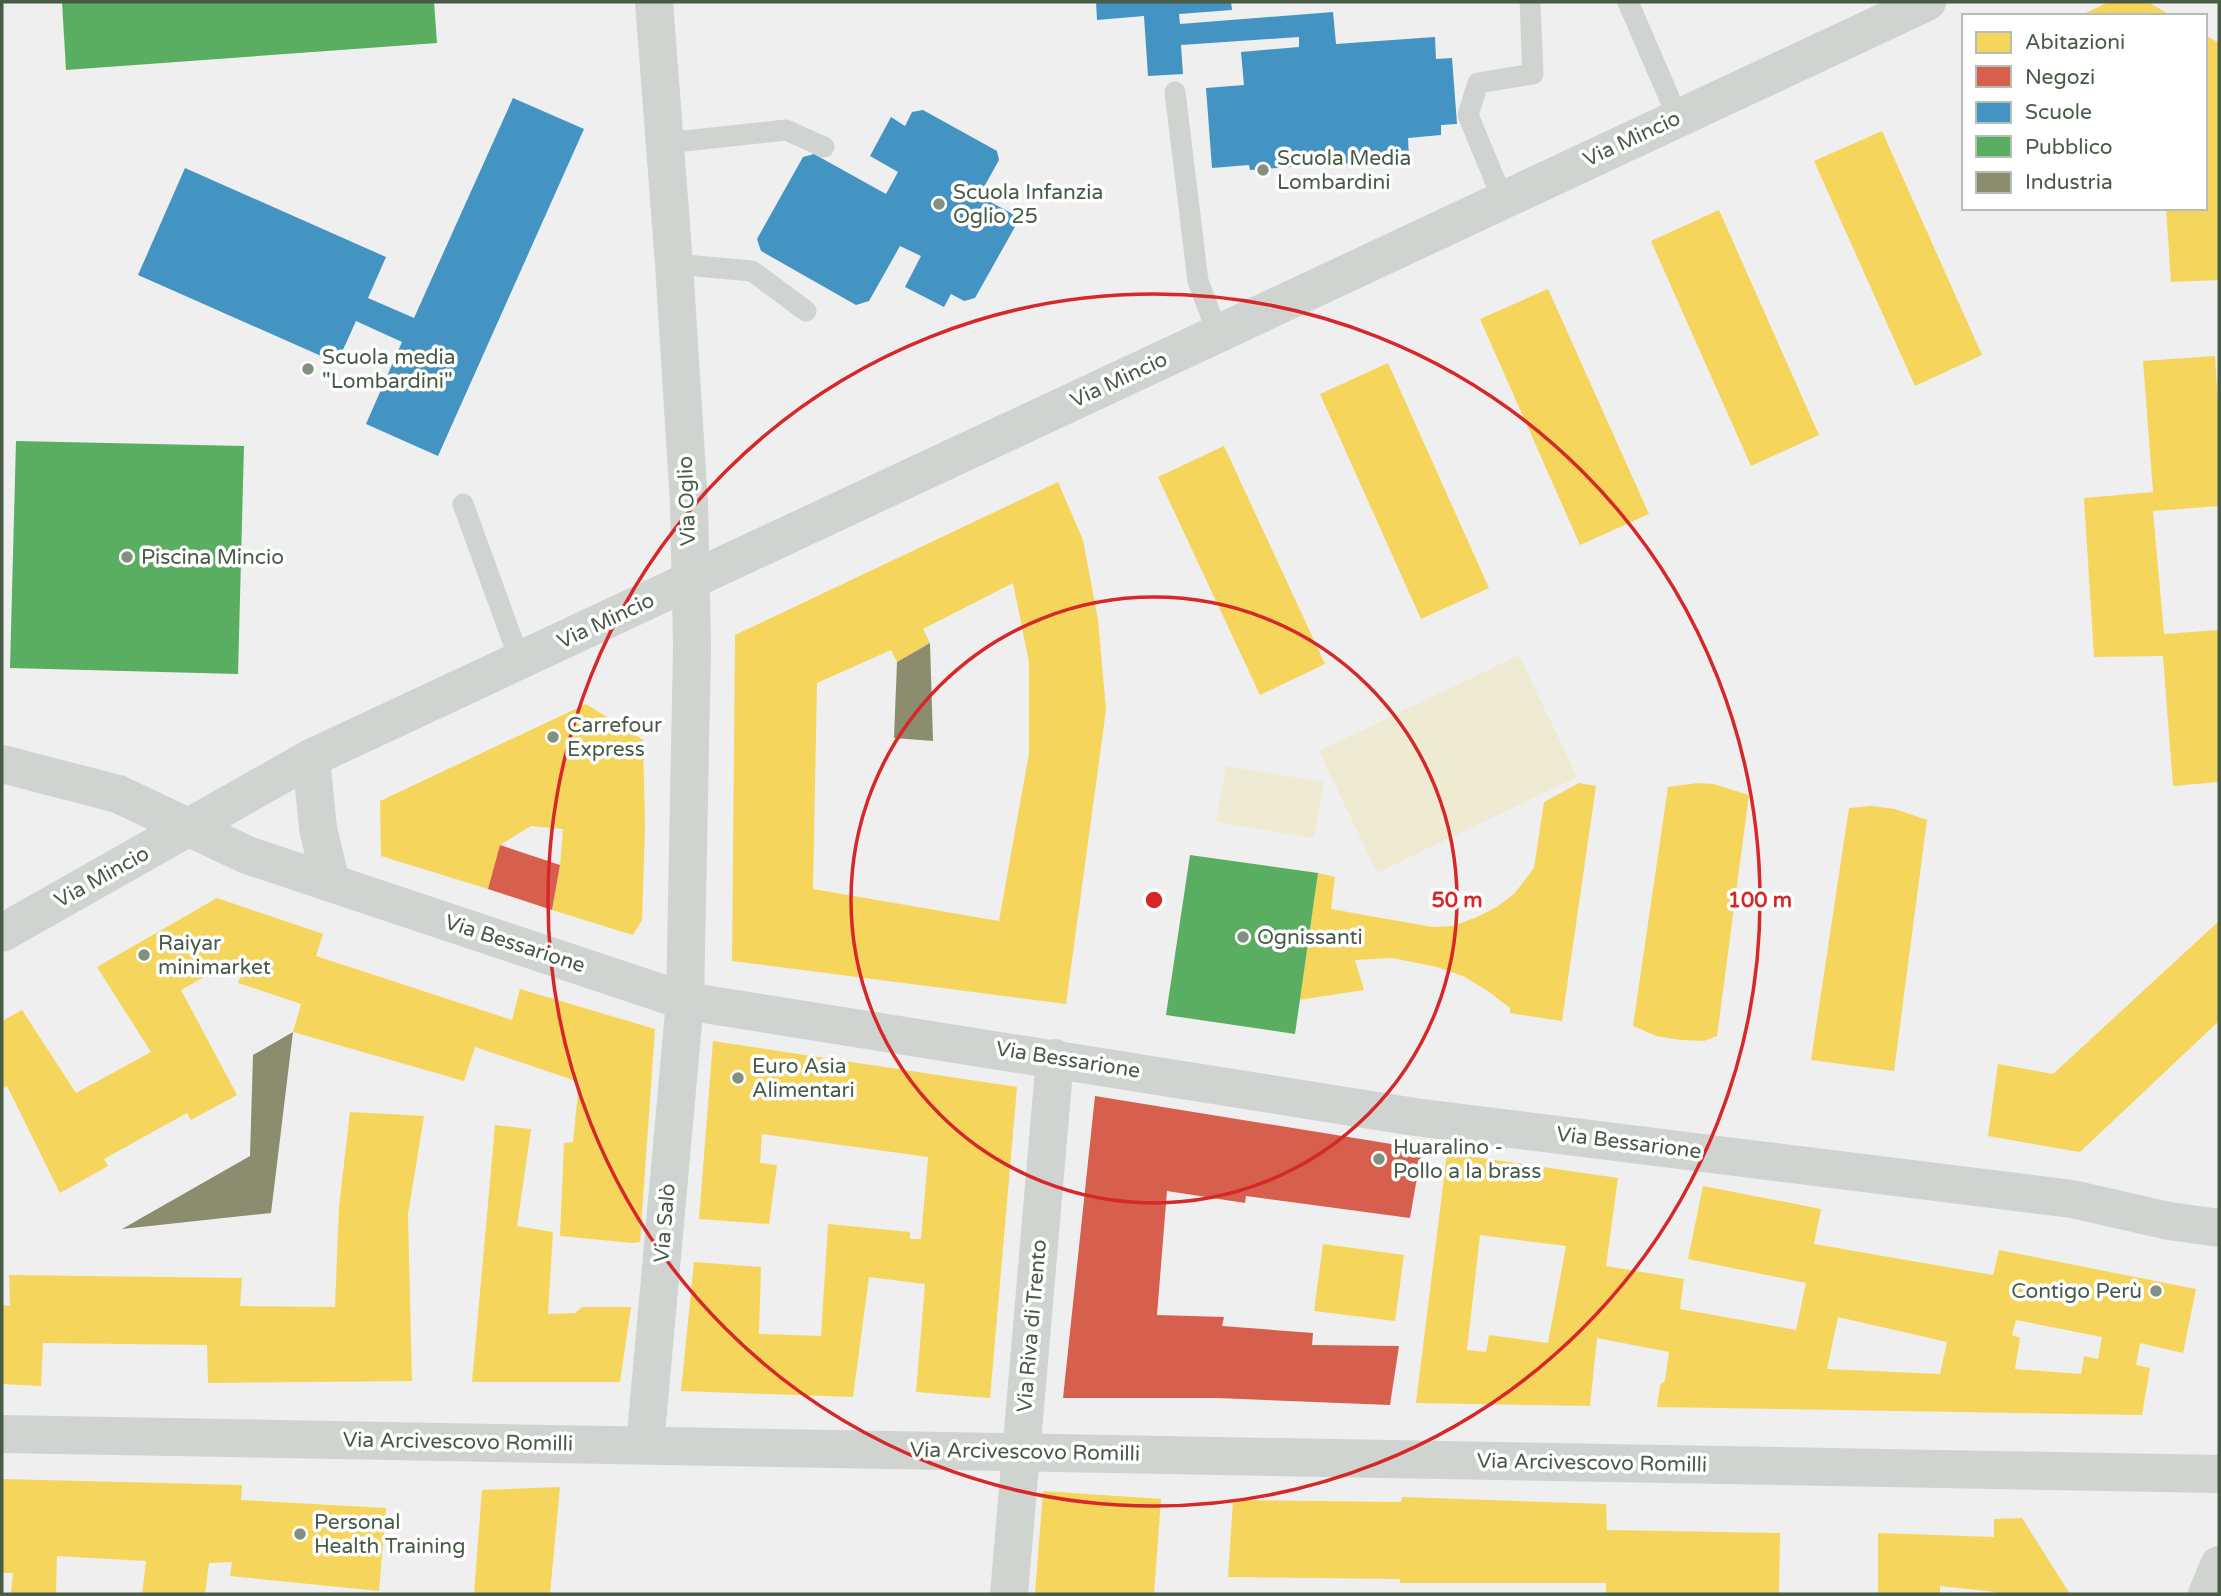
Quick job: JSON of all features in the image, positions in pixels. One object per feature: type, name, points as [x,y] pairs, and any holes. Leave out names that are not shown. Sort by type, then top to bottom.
[{"type":"main road","points":[[2207,1594],[2219,1565]]},
{"type":"street","name":"Via Oglio","points":[[654,2],[666,143],[689,504],[692,647],[685,1001]]},
{"type":"street","name":"Via Mincio","points":[[2,933],[311,758],[1927,2]]},
{"type":"street","points":[[311,758],[318,828],[331,884]]},
{"type":"street","name":"Via Bessarione","points":[[2,764],[118,794],[247,855],[685,1001],[1415,1116],[2072,1199],[2169,1221],[2219,1228]]},
{"type":"street","name":"Via Salò","points":[[645,1446],[685,1001]]},
{"type":"street","name":"Via Riva di Trento","points":[[1009,1594],[1055,1058]]},
{"type":"street","name":"Via Arcivescovo Romilli","points":[[2,1434],[2219,1474]]},
{"type":"lane","points":[[1503,200],[1468,115],[1478,83],[1533,74],[1530,2]]},
{"type":"lane","points":[[1628,2],[1678,118]]},
{"type":"lane","points":[[1175,92],[1198,281],[1218,334]]},
{"type":"lane","points":[[666,143],[786,130],[824,147]]},
{"type":"lane","points":[[674,264],[752,271],[806,311]]},
{"type":"lane","points":[[463,504],[506,616],[520,661]]},
{"type":"shaded area","points":[[1519,655],[1577,777],[1377,873],[1319,751]]},
{"type":"shaded area","points":[[1226,766],[1324,782],[1314,838],[1216,822]]},
{"type":"building: Abitazioni","points":[[2109,2],[2148,2],[2169,14],[2083,14]]},
{"type":"building: Abitazioni","points":[[2207,36],[2219,43],[2219,280],[2171,282],[2166,210],[2207,210]]},
{"type":"building: Abitazioni","points":[[1882,131],[1982,355],[1915,386],[1814,161]]},
{"type":"building: Abitazioni","points":[[1719,210],[1819,435],[1751,466],[1651,241]]},
{"type":"building: Abitazioni","points":[[1548,289],[1649,514],[1580,545],[1480,319]]},
{"type":"building: Abitazioni","points":[[2215,356],[2219,419],[2219,506],[2153,511],[2164,634],[2219,630],[2219,782],[2173,786],[2163,656],[2094,657],[2084,498],[2153,492],[2143,361]]},
{"type":"building: Abitazioni","points":[[1388,363],[1489,588],[1421,619],[1320,394]]},
{"type":"building: Abitazioni","points":[[1224,446],[1325,664],[1260,695],[1158,477]]},
{"type":"building: Abitazioni","points":[[1058,482],[1083,540],[1098,620],[1106,710],[1066,1004],[732,961],[735,635]],"holes":[[[1013,583],[1029,662],[1029,753],[999,921],[813,889],[817,683],[891,650],[897,662],[930,643],[923,629]]]},
{"type":"building: Abitazioni","points":[[586,704],[643,740],[645,825],[642,920],[633,935],[552,910],[563,829],[531,826],[500,845],[488,889],[381,856],[380,801]]},
{"type":"building: Abitazioni","points":[[1579,783],[1596,786],[1562,1021],[1510,1013],[1510,1008],[1463,976],[1437,967],[1392,958],[1355,960],[1364,990],[1299,1000],[1318,873],[1335,877],[1331,909],[1432,927],[1453,926],[1497,907],[1515,893],[1534,868],[1544,802]]},
{"type":"building: Abitazioni","points":[[1713,784],[1749,795],[1717,1036],[1704,1041],[1656,1036],[1633,1026],[1668,787]]},
{"type":"building: Abitazioni","points":[[1871,806],[1895,809],[1927,820],[1894,1071],[1811,1060],[1849,808]]},
{"type":"building: Abitazioni","points":[[217,898],[323,934],[316,956],[512,1020],[520,989],[655,1029],[640,1242],[560,1236],[564,1143],[573,1142],[579,1082],[475,1047],[464,1081],[293,1032],[301,1004],[238,983],[245,964],[231,962],[181,990],[237,1095],[191,1120],[187,1113],[104,1159],[108,1166],[60,1193],[7,1086],[2,1089],[2,1021],[22,1010],[76,1093],[151,1052],[97,967]]},
{"type":"building: Abitazioni","points":[[2219,921],[2219,1021],[2080,1152],[1988,1136],[1998,1064],[2053,1074]]},
{"type":"building: Abitazioni","points":[[713,1041],[1017,1087],[990,1398],[916,1392],[925,1284],[869,1277],[853,1397],[681,1391],[694,1262],[761,1267],[759,1334],[821,1336],[828,1224],[910,1232],[910,1239],[921,1239],[928,1157],[762,1134],[760,1163],[777,1165],[769,1224],[699,1219]]},
{"type":"building: Abitazioni","points":[[350,1112],[424,1116],[408,1214],[412,1381],[208,1383],[207,1345],[43,1343],[41,1386],[2,1384],[2,1305],[10,1306],[9,1275],[242,1278],[240,1306],[335,1307],[339,1207]]},
{"type":"building: Abitazioni","points":[[495,1125],[531,1129],[517,1226],[553,1232],[548,1314],[575,1313],[582,1307],[631,1307],[620,1382],[472,1382]]},
{"type":"building: Abitazioni","points":[[1447,1153],[1618,1178],[1606,1266],[1684,1279],[1680,1309],[1796,1330],[1806,1283],[1688,1259],[1703,1186],[1821,1209],[1814,1244],[1993,1275],[1999,1250],[2196,1289],[2183,1353],[2140,1343],[2136,1365],[2150,1368],[2142,1415],[1657,1407],[1660,1385],[1665,1381],[1669,1352],[1597,1338],[1590,1406],[1416,1403]],"holes":[[[1480,1235],[1566,1246],[1548,1343],[1489,1335],[1486,1352],[1467,1350]],[[1838,1317],[1947,1342],[1940,1374],[1827,1369]],[[2016,1320],[2102,1337],[2098,1359],[2084,1356],[2081,1374],[2015,1369],[2020,1338],[2012,1335]]]},
{"type":"building: Abitazioni","points":[[1323,1244],[1404,1255],[1395,1321],[1314,1311]]},
{"type":"building: Abitazioni","points":[[2,1479],[242,1485],[241,1500],[386,1508],[379,1591],[230,1576],[232,1562],[209,1563],[205,1594],[142,1594],[146,1561],[57,1556],[56,1594],[11,1594],[13,1573],[2,1573]]},
{"type":"building: Abitazioni","points":[[560,1487],[550,1594],[474,1594],[482,1490]]},
{"type":"building: Abitazioni","points":[[1043,1491],[1161,1499],[1154,1594],[1035,1594]]},
{"type":"building: Abitazioni","points":[[1402,1497],[1606,1504],[1607,1530],[1780,1533],[1779,1594],[1606,1594],[1606,1583],[1400,1583],[1400,1579],[1228,1577],[1233,1500],[1401,1502]]},
{"type":"building: Abitazioni","points":[[2022,1518],[2070,1594],[1997,1594],[1940,1586],[1940,1594],[1878,1594],[1878,1533],[1994,1537],[1994,1519]]},
{"type":"building: Negozi","points":[[500,845],[560,865],[552,910],[488,889]]},
{"type":"building: Negozi","points":[[1095,1096],[1422,1149],[1410,1218],[1246,1196],[1245,1203],[1167,1191],[1157,1315],[1224,1317],[1222,1326],[1313,1333],[1312,1345],[1399,1346],[1390,1405],[1217,1398],[1063,1398]]},
{"type":"building: Scuole","points":[[1096,2],[1231,2],[1232,10],[1179,14],[1180,24],[1333,12],[1336,44],[1435,37],[1436,59],[1452,58],[1457,124],[1441,125],[1441,135],[1408,138],[1409,159],[1250,170],[1249,165],[1212,168],[1206,88],[1244,85],[1241,52],[1299,47],[1299,37],[1181,45],[1183,74],[1148,76],[1144,16],[1097,20]]},
{"type":"building: Scuole","points":[[513,98],[584,129],[438,456],[366,424],[402,342],[356,321],[337,363],[138,275],[185,168],[386,257],[368,298],[414,318]]},
{"type":"building: Scuole","points":[[923,110],[997,151],[999,160],[979,196],[1013,214],[1016,225],[975,298],[964,301],[951,294],[944,307],[905,287],[921,256],[900,246],[869,301],[856,305],[761,251],[757,239],[803,157],[814,154],[886,194],[898,172],[870,156],[891,117],[905,126],[912,112]]},
{"type":"building: Pubblico","points":[[62,2],[434,2],[437,43],[66,70]]},
{"type":"building: Pubblico","name":"Piscina Mincio","points":[[16,441],[244,446],[238,674],[10,668]]},
{"type":"building: Pubblico","name":"Ognissanti","points":[[1190,855],[1318,873],[1295,1034],[1166,1015]]},
{"type":"building: Industria","points":[[930,643],[933,741],[894,738],[897,662]]},
{"type":"building: Industria","points":[[293,1032],[271,1213],[122,1229],[250,1156],[253,1055]]},
{"type":"place","name":"Scuola Media Lombardini","points":[[1263,170]]},
{"type":"place","name":"Scuola Infanzia Oglio 25","points":[[939,204]]},
{"type":"place","name":"Scuola media \"Lombardini\"","points":[[308,369]]},
{"type":"place","name":"Piscina Mincio","points":[[127,557]]},
{"type":"place","name":"Carrefour Express","points":[[553,737]]},
{"type":"place","name":"Ognissanti","points":[[1243,937]]},
{"type":"place","name":"Raiyar minimarket","points":[[144,955]]},
{"type":"place","name":"Euro Asia Alimentari","points":[[738,1078]]},
{"type":"place","name":"Huaralino - Pollo a la brass","points":[[1379,1159]]},
{"type":"place","name":"Contigo Perù","points":[[2156,1291]]},
{"type":"place","name":"Personal Health Training","points":[[300,1534]]}]
